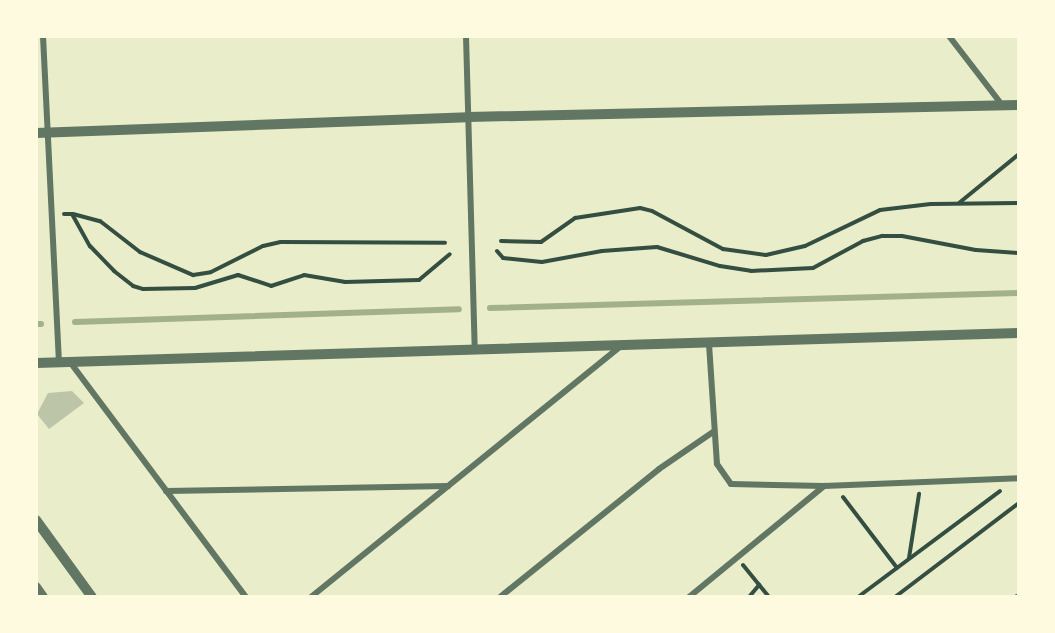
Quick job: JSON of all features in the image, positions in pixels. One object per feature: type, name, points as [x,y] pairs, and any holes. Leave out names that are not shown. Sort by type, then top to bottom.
[{"type":"street","points":[[42,36],[42,133],[54,214],[64,362],[246,597]]},
{"type":"street","points":[[466,36],[475,349]]},
{"type":"street","points":[[949,36],[1003,106]]},
{"type":"street","points":[[42,133],[468,117],[1019,105]]},
{"type":"street","points":[[36,363],[1019,333]]},
{"type":"street","points":[[709,344],[713,432],[717,464],[731,484],[824,486],[1018,478]]},
{"type":"street","points":[[311,597],[621,346]]},
{"type":"street","points":[[500,597],[659,469],[713,432]]},
{"type":"street","points":[[166,492],[448,486]]},
{"type":"street","points":[[689,597],[824,486]]},
{"type":"street","points":[[36,520],[92,597]]},
{"type":"street","points":[[36,587],[43,597]]},
{"type":"path","points":[[958,204],[1019,154]]},
{"type":"path","points":[[501,241],[541,242],[575,218],[640,208],[723,249],[766,255],[805,246],[880,210],[1019,202]]},
{"type":"path","points":[[54,214],[72,214],[100,221],[140,252],[193,275],[211,272],[263,246],[281,242],[446,243]]},
{"type":"path","points":[[72,214],[103,260],[133,286],[143,289],[195,288],[238,275],[271,286],[304,275],[345,282],[419,280],[450,254]]},
{"type":"path","points":[[496,251],[503,258],[542,262],[602,251],[657,247],[720,266],[751,271],[813,268],[863,241],[882,236],[902,236],[976,250],[1019,253]]},
{"type":"path","points":[[858,597],[1018,478]]},
{"type":"path","points":[[909,559],[921,482]]},
{"type":"path","points":[[834,485],[897,568]]},
{"type":"path","points":[[895,597],[1019,502]]},
{"type":"path","points":[[737,558],[769,597]]},
{"type":"path","points":[[749,597],[759,585]]},
{"type":"building","points":[[72,391],[84,403],[49,429],[37,414],[48,393]]},
{"type":"waterway","points":[[490,308],[1019,293]]},
{"type":"waterway","points":[[75,322],[459,309]]},
{"type":"waterway","points":[[36,324],[41,324]]}]
